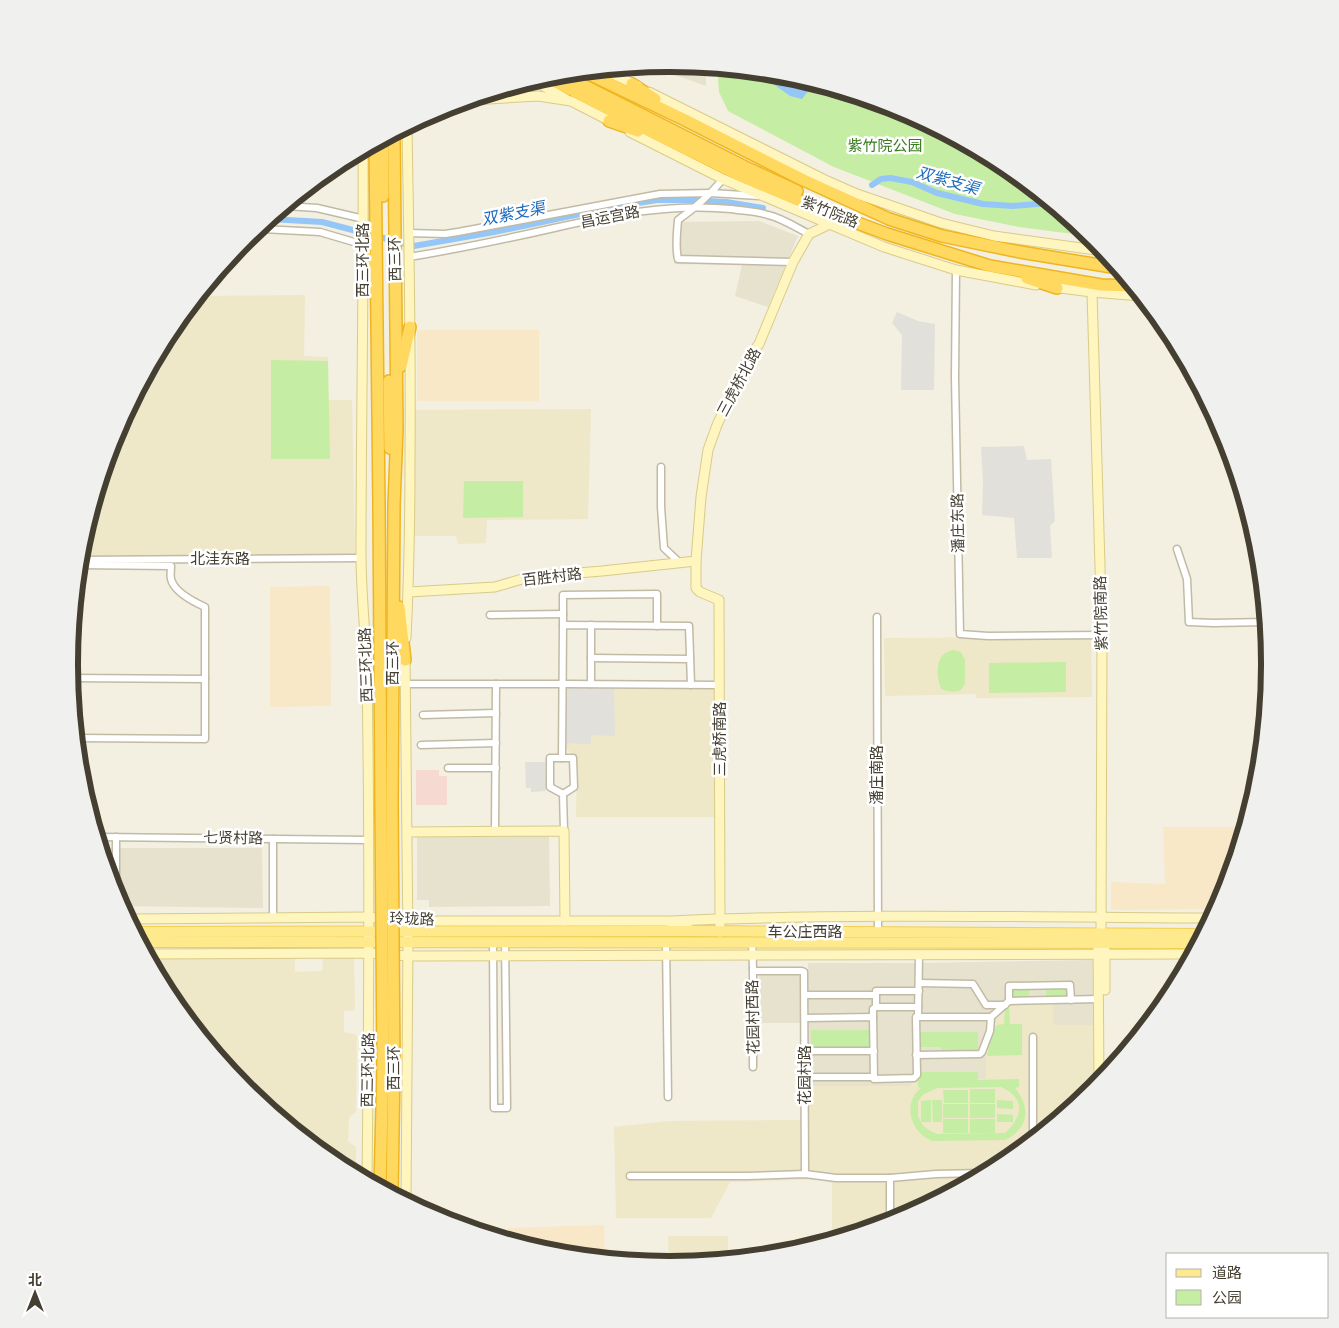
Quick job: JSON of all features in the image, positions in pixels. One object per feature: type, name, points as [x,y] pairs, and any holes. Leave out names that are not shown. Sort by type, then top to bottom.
[{"type":"highway","name":"紫竹院路","points":[[597,78],[799,178],[889,219],[942,236],[1020,252],[1106,266]]},
{"type":"highway","points":[[582,80],[747,162],[850,208],[889,219]]},
{"type":"highway","points":[[574,81],[745,167],[888,234]]},
{"type":"highway","name":"紫竹院路","points":[[559,83],[743,177],[820,209],[888,234],[990,266],[1096,289],[1125,287]]},
{"type":"highway","points":[[632,84],[685,120]]},
{"type":"highway","points":[[609,121],[677,144]]},
{"type":"highway","name":"西三环","points":[[387,805],[397,429],[394,141]]},
{"type":"highway","points":[[379,505],[387,429],[389,144]]},
{"type":"highway","points":[[383,147],[387,429],[394,504]]},
{"type":"highway","name":"西三环","points":[[375,151],[379,505],[387,805],[392,1186]]},
{"type":"highway","points":[[364,249],[376,289]]},
{"type":"highway","points":[[990,266],[1057,288]]},
{"type":"highway","points":[[1096,289],[1128,291]]},
{"type":"highway","points":[[397,385],[410,327]]},
{"type":"highway","points":[[394,553],[405,660]]},
{"type":"highway","name":"西三环","points":[[381,1180],[389,1067]]},
{"type":"main road","name":"车公庄西路","points":[[407,931],[878,932],[1191,943]]},
{"type":"main road","name":"车公庄西路","points":[[407,931],[493,942],[1101,940],[1196,934]]},
{"type":"main road","points":[[147,942],[389,936],[407,931]]},
{"type":"main road","name":"玲珑路","points":[[142,932],[368,936]]},
{"type":"street","name":"紫竹院路","points":[[615,76],[857,194],[941,223],[994,236],[1091,249]]},
{"type":"street","points":[[545,86],[571,101]]},
{"type":"street","points":[[498,98],[538,96],[571,101]]},
{"type":"street","name":"紫竹院路","points":[[571,101],[723,180],[884,248],[956,270],[1016,282],[1057,288],[1096,289],[1131,295]]},
{"type":"street","points":[[406,1194],[407,857],[405,660],[409,592],[410,327],[407,133]]},
{"type":"street","name":"西三环北路","points":[[363,159],[361,558],[367,674],[369,840],[367,1172]]},
{"type":"street","points":[[723,180],[696,208],[678,220],[678,259],[793,262]]},
{"type":"street","points":[[409,233],[445,234],[458,232],[660,194],[711,193],[764,197]]},
{"type":"street","points":[[295,207],[317,208],[364,219]]},
{"type":"street","name":"昌运宫路","points":[[409,257],[468,247],[616,215],[649,210],[721,208],[769,215],[809,234]]},
{"type":"street","points":[[809,234],[830,224]]},
{"type":"street","points":[[268,229],[320,232],[364,249]]},
{"type":"street","name":"三虎桥北路","points":[[696,561],[701,498],[708,450],[717,425],[744,367],[759,344],[793,262],[809,234]]},
{"type":"street","name":"潘庄东路","points":[[956,270],[955,377],[960,634],[988,636],[1102,635]]},
{"type":"street","name":"紫竹院南路","points":[[1096,289],[1102,635],[1100,794],[1101,954],[1105,1064]]},
{"type":"street","points":[[661,467],[664,548],[680,564]]},
{"type":"street","points":[[1177,550],[1186,579],[1189,622],[1260,622]]},
{"type":"street","name":"北洼东路","points":[[87,560],[361,558]]},
{"type":"street","name":"百胜村路","points":[[409,592],[496,587],[529,577],[696,561]]},
{"type":"street","name":"三虎桥南路","points":[[696,561],[696,588],[700,592],[719,600],[720,932]]},
{"type":"street","points":[[83,738],[205,739],[206,607],[189,599],[175,587],[171,580],[171,566],[86,565]]},
{"type":"street","points":[[562,758],[563,595],[657,594],[657,626]]},
{"type":"street","points":[[490,615],[563,614]]},
{"type":"street","name":"潘庄南路","points":[[877,617],[878,932]]},
{"type":"street","points":[[562,625],[689,626],[691,684]]},
{"type":"street","points":[[591,625],[591,684]]},
{"type":"street","points":[[591,658],[690,659]]},
{"type":"street","points":[[78,678],[205,679]]},
{"type":"street","points":[[405,684],[720,685]]},
{"type":"street","points":[[495,831],[496,684]]},
{"type":"street","points":[[423,715],[496,713]]},
{"type":"street","points":[[421,745],[496,743]]},
{"type":"street","points":[[550,758],[573,758],[574,786],[563,794],[550,787],[550,758]]},
{"type":"street","points":[[448,768],[496,768]]},
{"type":"street","points":[[563,794],[565,921]]},
{"type":"street","points":[[406,832],[564,831]]},
{"type":"street","name":"七贤村路","points":[[104,837],[369,840]]},
{"type":"street","points":[[116,838],[116,872]]},
{"type":"street","points":[[273,839],[273,918]]},
{"type":"street","points":[[369,857],[407,857]]},
{"type":"street","points":[[369,870],[388,883],[390,982],[407,994]]},
{"type":"street","name":"玲珑路","points":[[136,919],[368,917],[388,919],[407,931],[565,921],[668,921],[694,931]]},
{"type":"street","points":[[668,921],[878,917],[1204,918]]},
{"type":"street","points":[[493,942],[494,1108],[507,1108],[504,942]]},
{"type":"street","points":[[666,942],[668,1097]]},
{"type":"street","name":"花园村西路","points":[[752,942],[754,1067]]},
{"type":"street","points":[[154,954],[407,956],[1185,954]]},
{"type":"street","points":[[805,1077],[914,1078],[916,1075],[919,954]]},
{"type":"street","name":"紫竹院南路","points":[[1099,1070],[1101,954]]},
{"type":"street","name":"花园村路","points":[[752,968],[754,971],[804,972],[805,1174]]},
{"type":"street","points":[[919,983],[973,984],[986,1004],[1099,999]]},
{"type":"street","points":[[918,1017],[991,1017],[1007,1003],[1009,986],[1070,985],[1071,1000]]},
{"type":"street","points":[[874,1077],[873,1009],[876,1006],[876,992],[919,991]]},
{"type":"street","points":[[805,995],[876,995]]},
{"type":"street","points":[[369,1006],[407,1006]]},
{"type":"street","points":[[876,1006],[918,1007]]},
{"type":"street","points":[[805,1018],[873,1016]]},
{"type":"street","points":[[916,1055],[980,1054],[990,1031],[991,1017]]},
{"type":"street","points":[[1033,1036],[1033,1131]]},
{"type":"street","points":[[805,1051],[874,1051]]},
{"type":"street","points":[[630,1176],[805,1174],[836,1178],[890,1178],[969,1173]]},
{"type":"street","points":[[890,1178],[890,1212]]},
{"type":"shaded area","points":[[667,72],[706,74],[706,86]]},
{"type":"shaded area","points":[[759,221],[798,236],[768,307],[735,296],[742,265],[674,264],[675,222]]},
{"type":"shaded area","points":[[305,295],[304,356],[328,357],[328,400],[352,400],[355,557],[87,560],[98,511],[109,474],[139,402],[157,368],[178,335],[207,296]]},
{"type":"shaded area","points":[[897,312],[918,321],[935,324],[934,390],[901,390],[902,335],[892,323]]},
{"type":"shaded area","points":[[417,330],[539,330],[539,401],[417,401]]},
{"type":"shaded area","points":[[591,409],[588,519],[487,520],[486,543],[458,544],[456,536],[411,536],[410,410]]},
{"type":"shaded area","points":[[1024,446],[1027,460],[1051,459],[1055,521],[1050,526],[1052,558],[1017,558],[1014,518],[982,515],[981,447]]},
{"type":"shaded area","points":[[330,586],[331,706],[270,707],[270,587]]},
{"type":"shaded area","points":[[1091,637],[1092,697],[976,698],[976,694],[885,696],[884,638]]},
{"type":"shaded area","points":[[564,688],[714,688],[716,817],[576,817],[577,756],[565,749]]},
{"type":"shaded area","points":[[564,688],[614,688],[615,736],[591,735],[591,744],[562,743]]},
{"type":"shaded area","points":[[525,762],[545,762],[546,791],[531,792],[531,788],[526,788]]},
{"type":"shaded area","points":[[416,770],[439,770],[439,776],[447,776],[447,805],[416,805]]},
{"type":"shaded area","points":[[1163,827],[1238,827],[1230,854],[1208,909],[1111,910],[1111,882],[1165,884]]},
{"type":"shaded area","points":[[549,835],[550,906],[429,907],[429,900],[417,900],[417,836]]},
{"type":"shaded area","points":[[107,848],[262,848],[263,908],[130,906]]},
{"type":"shaded area","points":[[156,958],[295,958],[295,972],[322,971],[323,958],[354,958],[355,1010],[344,1011],[344,1032],[357,1035],[356,1112],[349,1117],[348,1142],[356,1147],[356,1165],[309,1133],[279,1109],[251,1082],[200,1024]]},
{"type":"shaded area","points":[[1093,960],[1094,1025],[1053,1025],[1053,1002],[1013,1003],[1004,1008],[989,1038],[986,1058],[986,1079],[911,1080],[911,1086],[808,1086],[808,1023],[759,1023],[759,974],[808,973],[808,963]]},
{"type":"shaded area","points":[[1053,1002],[1054,1025],[1094,1025],[1094,1076],[1060,1109],[1030,1133],[998,1156],[931,1195],[860,1224],[832,1232],[832,1183],[822,1179],[730,1182],[711,1218],[616,1218],[614,1127],[669,1121],[807,1120],[808,1086],[911,1086],[911,1080],[986,1079],[986,1058],[989,1038],[998,1013],[1013,1003]]},
{"type":"shaded area","points":[[604,1225],[605,1251],[554,1244],[516,1235],[508,1233],[508,1228]]},
{"type":"shaded area","points":[[668,1236],[728,1236],[728,1252],[669,1256]]},
{"type":"green space","name":"紫竹院公园","points":[[718,75],[747,78],[823,93],[860,104],[896,118],[931,133],[998,172],[1060,219],[1076,234],[1019,227],[955,214],[834,167],[728,111],[719,92]]},
{"type":"green space","points":[[271,360],[328,361],[330,459],[271,459]]},
{"type":"green space","points":[[464,481],[523,481],[523,517],[463,518]]},
{"type":"green space","points":[[954,650],[961,652],[965,660],[965,683],[961,690],[951,692],[941,689],[938,665],[943,655]]},
{"type":"green space","points":[[1066,662],[1066,692],[989,693],[989,663]]},
{"type":"green space","points":[[1068,986],[1069,998],[1046,998],[1046,987]]},
{"type":"green space","points":[[1010,987],[1029,987],[1029,999],[1011,999]]},
{"type":"green space","points":[[1005,1008],[1009,1008],[1010,1024],[1022,1024],[1022,1055],[987,1056],[992,1031],[997,1025],[1004,1024]]},
{"type":"green space","points":[[811,1030],[871,1030],[871,1049],[811,1049]]},
{"type":"green space","points":[[918,1032],[978,1032],[978,1051],[941,1051],[941,1047],[918,1047]]},
{"type":"green space","points":[[920,1072],[978,1072],[978,1080],[1019,1079],[1019,1087],[1015,1088],[1024,1103],[1025,1117],[1023,1124],[1019,1130],[1005,1140],[932,1141],[918,1131],[911,1117],[912,1101],[915,1094],[921,1088],[918,1087],[918,1080],[920,1080]],"holes":[[[1001,1087],[1015,1097],[1019,1108],[1015,1121],[1005,1133],[937,1134],[924,1126],[918,1116],[918,1101],[924,1094],[937,1088]]]},
{"type":"green space","points":[[970,1089],[995,1089],[995,1103],[970,1103]]},
{"type":"green space","points":[[943,1090],[968,1090],[968,1103],[944,1103]]},
{"type":"green space","points":[[931,1100],[931,1122],[921,1122],[921,1101]]},
{"type":"green space","points":[[932,1100],[942,1100],[942,1122],[933,1122]]},
{"type":"green space","points":[[997,1100],[1013,1101],[1013,1109],[997,1108]]},
{"type":"green space","points":[[943,1104],[968,1104],[968,1118],[943,1118]]},
{"type":"green space","points":[[970,1104],[995,1104],[995,1118],[970,1118]]},
{"type":"green space","points":[[997,1114],[1013,1115],[1013,1122],[997,1122]]},
{"type":"green space","points":[[943,1119],[968,1119],[968,1133],[943,1133]]},
{"type":"green space","points":[[970,1119],[995,1119],[995,1133],[970,1133]]},
{"type":"water","points":[[769,81],[809,90],[802,99],[790,96]]},
{"type":"waterway","name":"双紫支渠","points":[[872,185],[881,179],[890,178],[912,182],[937,193],[983,204],[1013,206],[1041,204]]},
{"type":"waterway","name":"双紫支渠","points":[[278,219],[322,222],[414,246],[657,200],[726,202],[763,208]]}]
